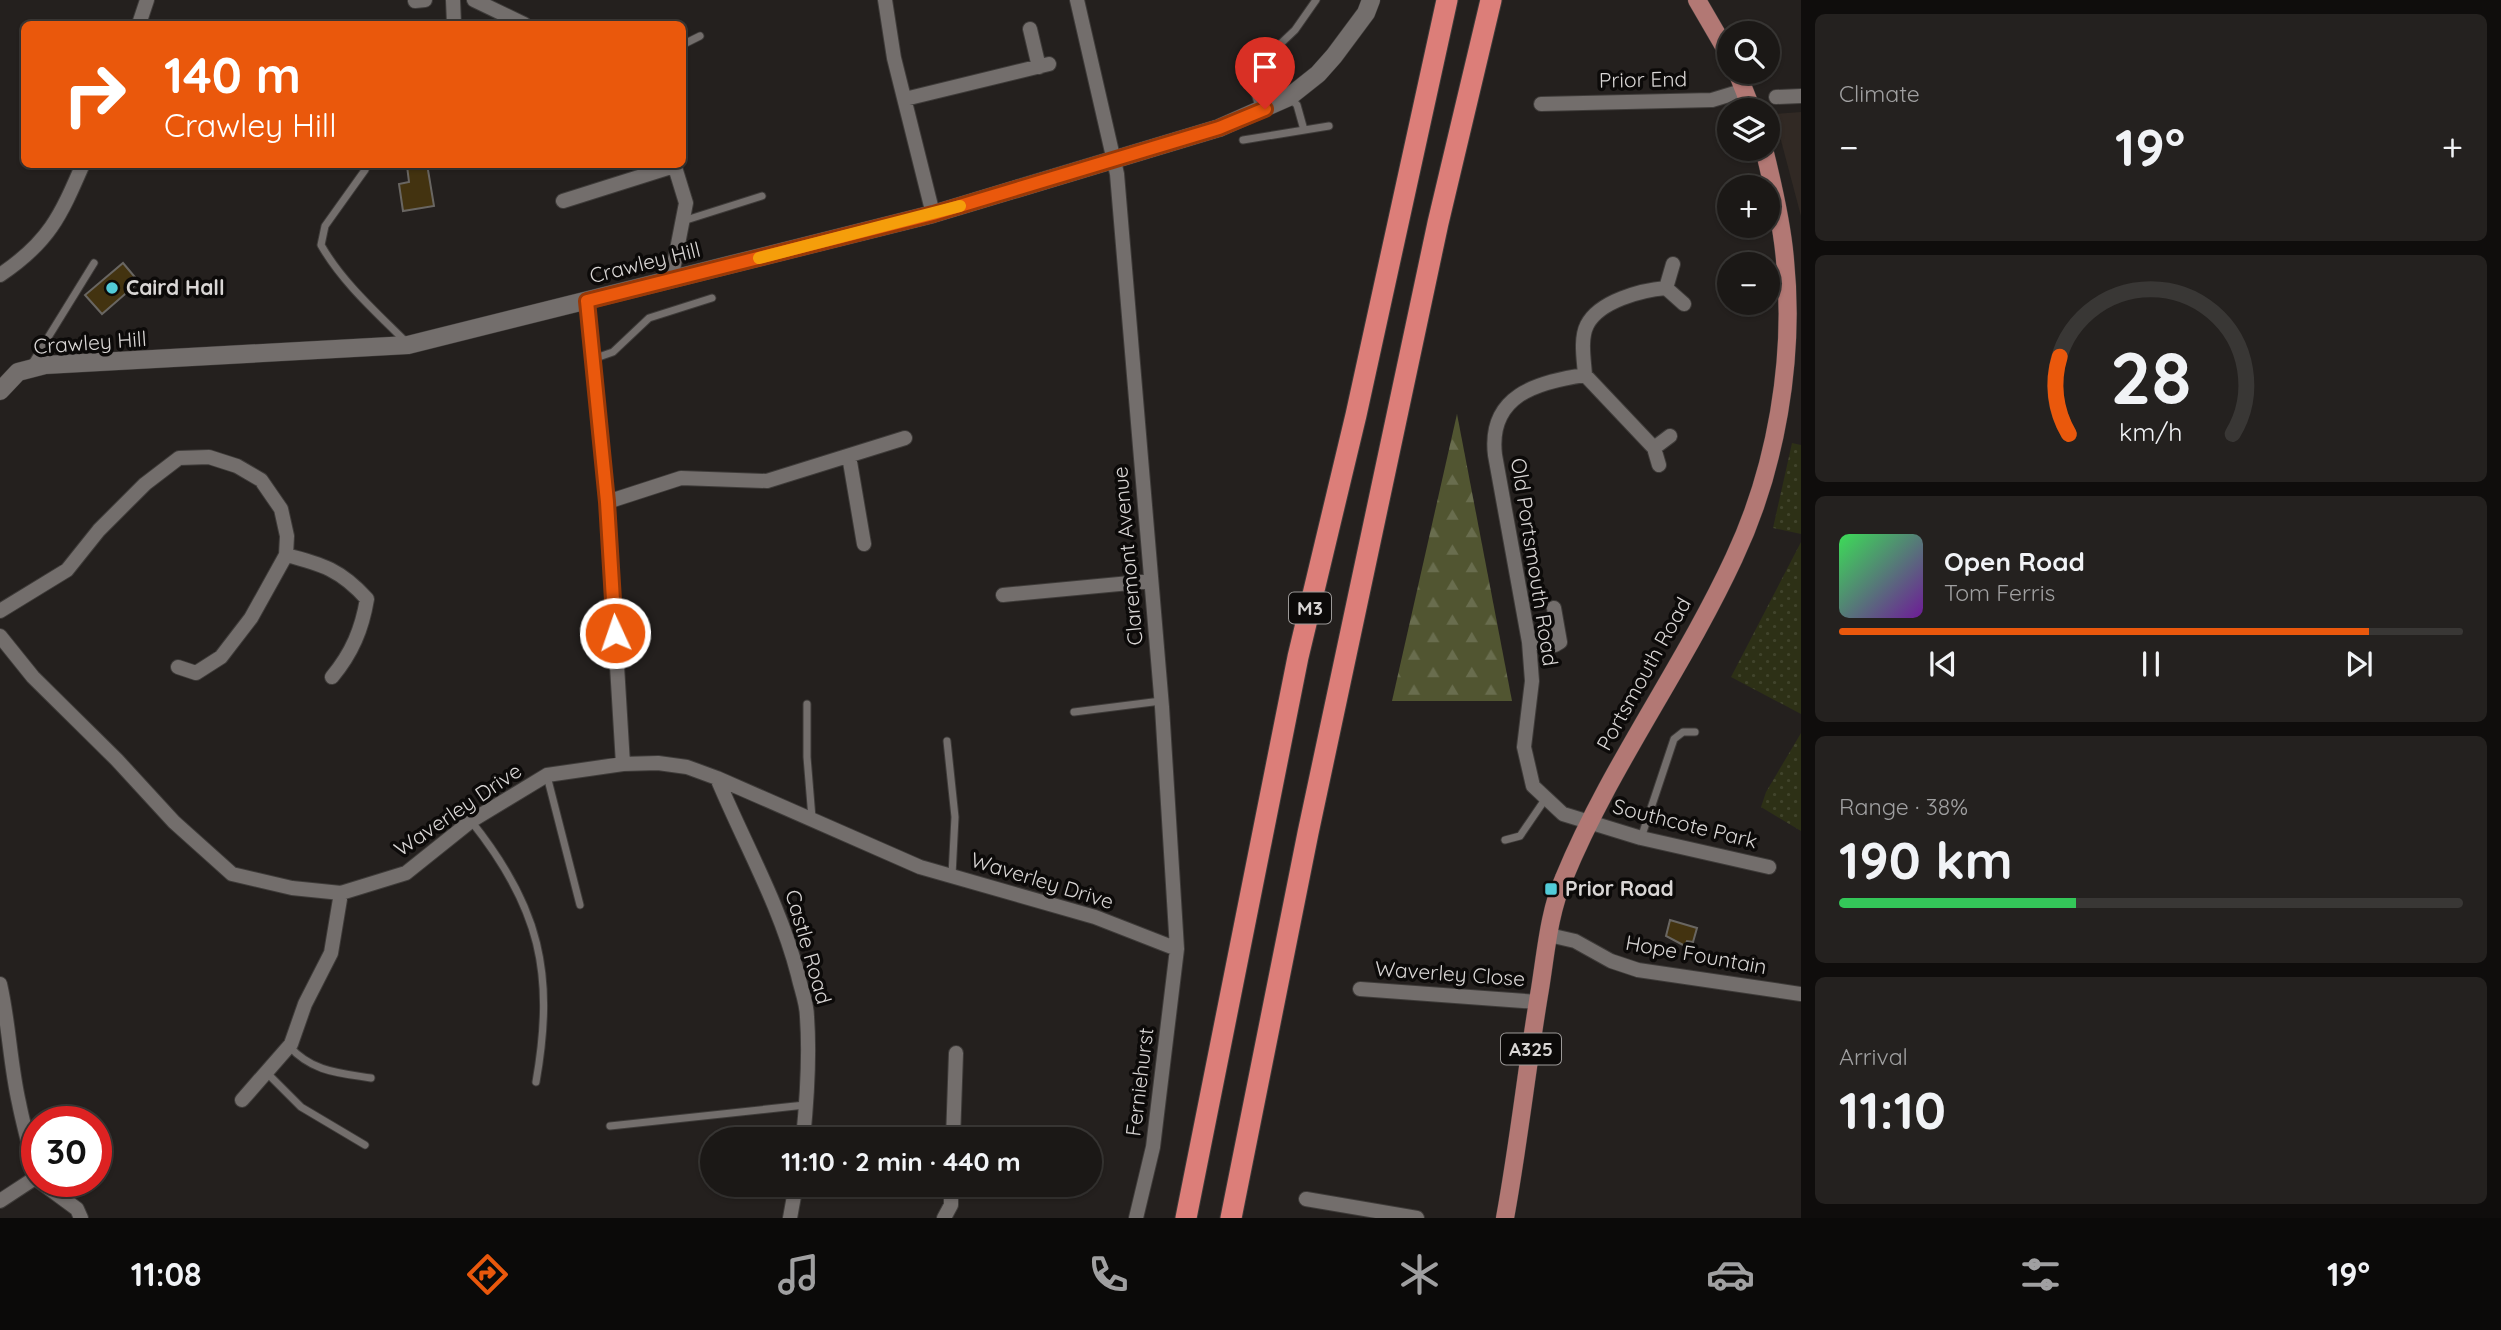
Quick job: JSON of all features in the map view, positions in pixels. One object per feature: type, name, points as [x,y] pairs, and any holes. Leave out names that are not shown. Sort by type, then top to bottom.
[{"type":"highway","name":"M3","points":[[1186,1218],[1298,657],[1356,415],[1447,0]]},
{"type":"highway","name":"M3","points":[[1231,1218],[1308,833],[1438,223],[1491,0]]},
{"type":"main road","points":[[1697,0],[1717,34]]},
{"type":"main road","points":[[1742,84],[1748,98]]},
{"type":"main road","name":"Portsmouth Road","points":[[1505,1218],[1519,1142],[1549,935],[1563,880],[1591,821],[1734,559],[1752,517],[1769,457],[1786,350],[1788,300],[1785,257],[1766,161]]},
{"type":"street","points":[[140,21],[147,0]]},
{"type":"street","points":[[453,0],[454,21]]},
{"type":"street","points":[[474,0],[518,21]]},
{"type":"street","points":[[885,0],[886,18],[933,214]]},
{"type":"street","name":"Claremont Avenue","points":[[1077,0],[1116,174],[1162,700],[1177,949]]},
{"type":"street","name":"Crawley Hill","points":[[0,391],[18,372],[45,365],[408,345],[933,214],[1219,128],[1289,97],[1334,56],[1366,13],[1371,0]]},
{"type":"street","points":[[905,99],[1044,65],[1030,29]]},
{"type":"street","name":"Prior End","points":[[1541,104],[1712,100],[1745,90]]},
{"type":"street","points":[[1776,97],[1801,96]]},
{"type":"street","points":[[0,275],[27,257],[49,234],[81,168]]},
{"type":"street","points":[[563,201],[665,168]]},
{"type":"street","points":[[671,280],[686,203],[675,168]]},
{"type":"street","points":[[1666,288],[1673,264]]},
{"type":"street","points":[[1659,465],[1654,448],[1585,375],[1583,347],[1587,324],[1611,303],[1640,291],[1666,288],[1684,304]]},
{"type":"street","points":[[587,301],[607,502],[623,764]]},
{"type":"street","name":"Old Portsmouth Road","points":[[1585,375],[1546,381],[1516,397],[1500,413],[1493,439],[1529,642],[1532,681],[1524,747],[1533,786],[1563,814],[1591,821]]},
{"type":"street","points":[[1654,448],[1670,436]]},
{"type":"street","points":[[607,502],[681,478],[767,481],[905,438]]},
{"type":"street","points":[[849,456],[864,544]]},
{"type":"street","points":[[0,611],[67,570],[99,530],[145,485],[179,458],[209,457],[237,466],[261,481],[281,509],[287,536],[286,555],[251,618],[221,657],[196,673],[178,667]]},
{"type":"street","points":[[286,555],[328,566],[352,582],[367,599],[363,624],[355,642],[332,677]]},
{"type":"street","points":[[1003,595],[1151,581]]},
{"type":"street","points":[[1529,642],[1555,645],[1560,642],[1554,608]]},
{"type":"street","name":"Waverley Drive","points":[[0,636],[33,677],[117,760],[174,822],[232,874],[292,888],[341,893],[406,873],[471,821],[547,775],[623,764],[658,763],[687,767],[717,778],[920,867],[1095,917],[1177,949]]},
{"type":"street","name":"Castle Road","points":[[717,778],[742,838],[769,888],[790,946],[807,1014],[804,1127]]},
{"type":"street","name":"Southcote Park","points":[[1591,821],[1641,838],[1769,867]]},
{"type":"street","points":[[242,1100],[289,1046],[331,953],[341,893]]},
{"type":"street","name":"Hope Fountain","points":[[1549,935],[1576,941],[1611,961],[1638,970],[1801,994]]},
{"type":"street","name":"Ferniehurst","points":[[1136,1218],[1153,1147],[1177,949]]},
{"type":"street","points":[[0,984],[9,1023],[21,1111]]},
{"type":"street","name":"Waverley Close","points":[[1360,989],[1538,1002]]},
{"type":"street","points":[[953,1127],[956,1053]]},
{"type":"street","points":[[0,1200],[21,1189]]},
{"type":"street","points":[[60,1197],[77,1209],[82,1218]]},
{"type":"street","points":[[790,1218],[794,1197]]},
{"type":"street","points":[[944,1218],[950,1197]]},
{"type":"street","points":[[1306,1199],[1417,1218]]},
{"type":"lane","points":[[1260,111],[1251,80],[1254,69],[1295,30],[1316,0]]},
{"type":"lane","points":[[686,43],[699,36]]},
{"type":"lane","points":[[1289,97],[1297,105],[1304,130]]},
{"type":"lane","points":[[1243,140],[1329,126]]},
{"type":"lane","points":[[365,170],[325,226],[321,245],[330,263],[408,345]]},
{"type":"lane","points":[[682,221],[762,196]]},
{"type":"lane","points":[[29,369],[94,263]]},
{"type":"lane","points":[[593,359],[613,352],[649,318],[712,298]]},
{"type":"lane","points":[[1074,712],[1162,700]]},
{"type":"lane","points":[[807,704],[807,757],[813,822]]},
{"type":"lane","points":[[1641,838],[1674,739],[1684,732],[1695,732]]},
{"type":"lane","points":[[947,741],[955,817],[953,876]]},
{"type":"lane","points":[[547,775],[580,905]]},
{"type":"lane","points":[[1505,840],[1520,836],[1546,798]]},
{"type":"lane","points":[[471,821],[502,860],[532,925],[542,959],[545,999],[536,1082]]},
{"type":"lane","points":[[289,1046],[302,1061],[319,1070],[371,1078]]},
{"type":"lane","points":[[266,1071],[301,1107],[365,1144]]},
{"type":"lane","points":[[610,1126],[806,1105]]},
{"type":"shaded area","points":[[1801,112],[1801,216],[1780,137],[1780,114]]},
{"type":"green space","points":[[1457,414],[1512,701],[1392,701]]},
{"type":"green space","points":[[1792,443],[1801,445],[1801,534],[1773,528]]},
{"type":"green space","points":[[1801,542],[1801,714],[1731,677]]},
{"type":"green space","points":[[1801,733],[1801,831],[1761,807],[1766,792]]},
{"type":"building","points":[[407,168],[428,168],[434,206],[403,211],[399,184],[409,182]]},
{"type":"building","name":"Caird Hall","points":[[123,263],[139,282],[102,314],[85,295]]},
{"type":"building","points":[[1670,920],[1697,928],[1693,942],[1687,941],[1685,946],[1666,936]]},
{"type":"slow traffic","points":[[759,258],[960,206]]},
{"type":"place","name":"Caird Hall","points":[[112,288]]},
{"type":"place","name":"Prior Road","points":[[1551,889]]},
{"type":"route","points":[[615,633],[607,502],[587,301],[933,214],[1219,128],[1265,109]]}]
